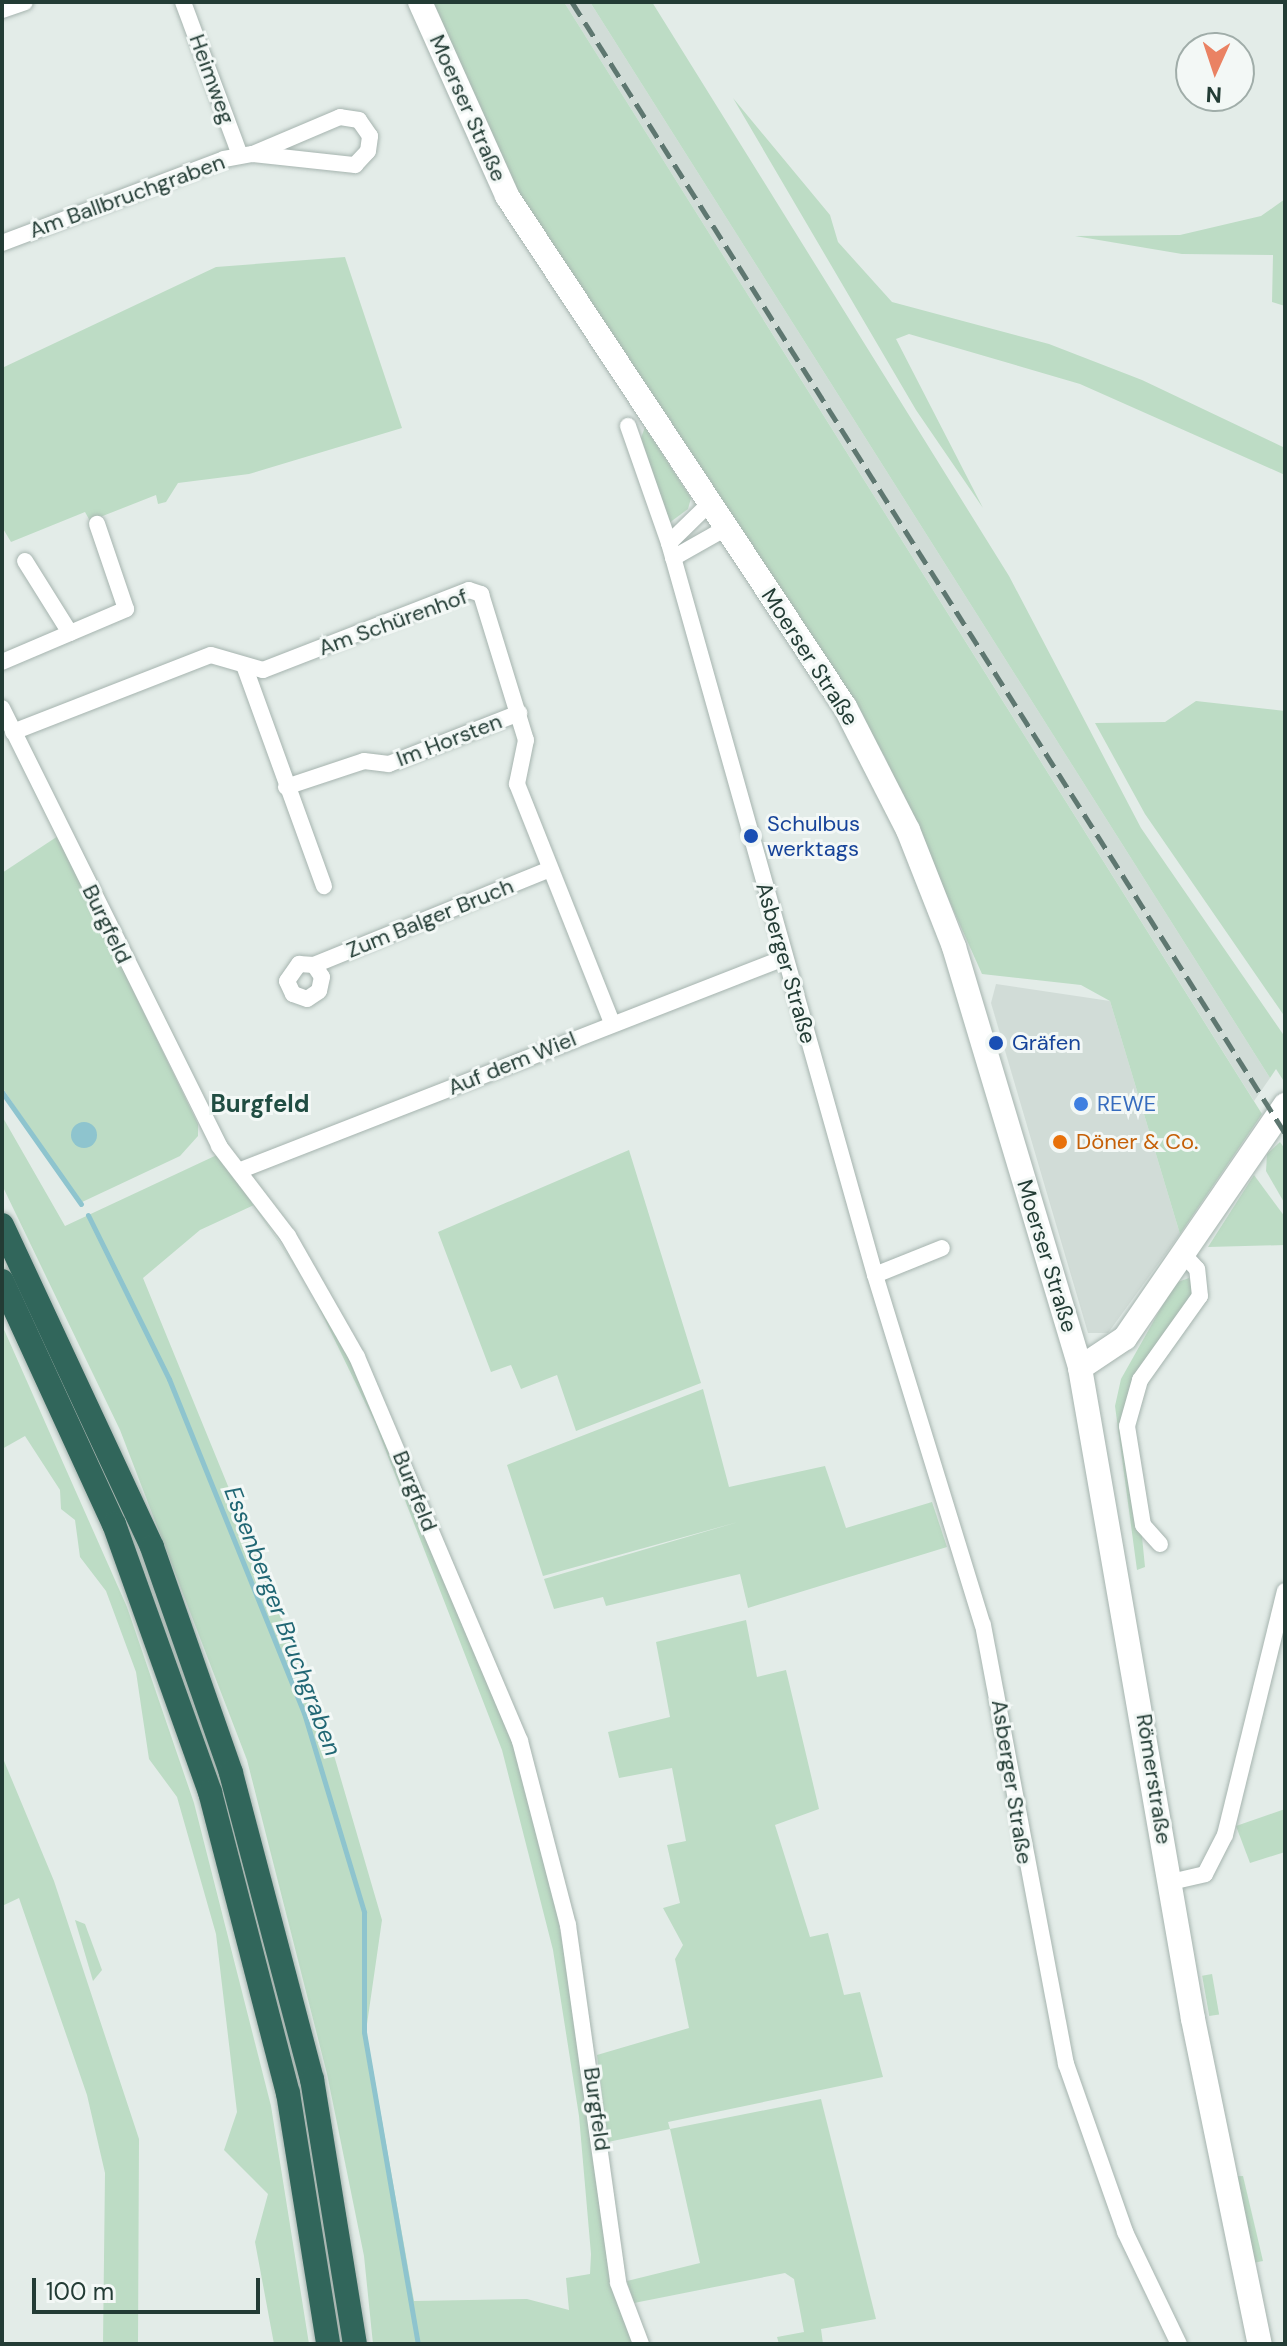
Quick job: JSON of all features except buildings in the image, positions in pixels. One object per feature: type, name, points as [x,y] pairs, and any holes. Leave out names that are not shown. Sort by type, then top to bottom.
[{"type":"highway","points":[[2,1225],[152,1547],[231,1773],[312,2079],[355,2344]]},
{"type":"highway","points":[[2,1281],[114,1524],[210,1792],[288,2093],[328,2344]]},
{"type":"street","points":[[2,10],[25,2]]},
{"type":"street","name":"Heimweg","points":[[183,2],[246,155]]},
{"type":"street","name":"Moerser Straße","points":[[420,2],[507,196],[845,707],[908,830],[969,992],[1080,1368]]},
{"type":"street","name":"Am Ballbruchgraben","points":[[2,243],[246,155],[340,117],[359,120],[370,136],[366,156],[350,166],[246,155]]},
{"type":"street","name":"Asberger Straße","points":[[628,426],[671,550],[875,1275],[983,1625],[1066,2064],[1150,2287],[1179,2344]]},
{"type":"street","points":[[671,550],[709,504]]},
{"type":"street","points":[[2,662],[126,609],[97,524]]},
{"type":"street","points":[[671,550],[726,528]]},
{"type":"street","points":[[25,561],[70,633]]},
{"type":"street","name":"Am Schürenhof","points":[[13,732],[211,655],[245,668],[263,670],[469,590],[481,594],[526,740],[517,784],[546,871],[612,1023]]},
{"type":"street","points":[[245,668],[324,886]]},
{"type":"street","name":"Burgfeld","points":[[2,708],[219,1146],[241,1170],[317,1281],[357,1357],[520,1741],[568,1925],[618,2283],[641,2344]]},
{"type":"street","name":"Im Horsten","points":[[286,787],[364,761],[389,764],[519,713]]},
{"type":"street","name":"Zum Balger Bruch","points":[[314,965],[546,871]]},
{"type":"street","name":"Auf dem Wiel","points":[[241,1170],[784,958]]},
{"type":"street","points":[[1080,1368],[1125,1338],[1181,1252],[1285,1105]]},
{"type":"street","points":[[875,1275],[942,1248]]},
{"type":"street","points":[[1160,1544],[1143,1525],[1127,1426],[1140,1380],[1200,1296],[1197,1269],[1181,1252]]},
{"type":"street","name":"Römerstraße","points":[[1080,1368],[1171,1882],[1260,2344]]},
{"type":"street","points":[[1171,1882],[1205,1874],[1225,1835],[1285,1591]]},
{"type":"shaded area","points":[[564,2],[590,2],[1270,1078],[1254,1101]]},
{"type":"shaded area","points":[[996,984],[1110,1001],[1180,1234],[1108,1333],[1088,1333],[991,1003]]},
{"type":"green space","points":[[430,2],[564,2],[1262,1114],[1180,1234],[1110,1001],[1081,985],[982,974],[885,757],[514,193]]},
{"type":"green space","points":[[590,2],[652,2],[1009,576],[1141,828],[1285,1037],[1285,1083],[1276,1069],[1270,1078]]},
{"type":"green space","points":[[733,98],[830,215],[838,242],[892,302],[1049,344],[1142,380],[1285,448],[1285,475],[1080,384],[909,334],[896,339],[983,508],[916,410]]},
{"type":"green space","points":[[1285,199],[1285,306],[1272,302],[1273,255],[1182,254],[1075,236],[1180,235],[1261,216]]},
{"type":"green space","points":[[345,257],[402,428],[249,474],[178,483],[166,502],[158,504],[156,495],[90,521],[85,512],[11,542],[2,527],[2,368],[216,267]]},
{"type":"green space","points":[[645,427],[691,498],[688,509],[669,523],[641,438]]},
{"type":"green space","points":[[1196,701],[1285,711],[1285,1017],[1145,814],[1095,723],[1165,722]]},
{"type":"green space","points":[[58,836],[198,1124],[198,1136],[180,1156],[80,1203],[2,1087],[2,873]]},
{"type":"green space","points":[[2,1116],[65,1226],[219,1154],[254,1205],[200,1230],[143,1278],[324,1721],[382,1920],[366,2031],[414,2301],[527,2299],[569,2310],[566,2278],[590,2274],[591,2254],[579,2116],[553,1950],[502,1750],[375,1423],[309,1287],[340,1333],[517,1747],[542,1831],[635,2344],[373,2344],[364,2256],[327,2074],[247,1760],[120,1430],[2,1185]]},
{"type":"green space","points":[[1280,1142],[1285,1149],[1285,1204],[1266,1171],[1267,1154]]},
{"type":"green space","points":[[629,1150],[701,1383],[576,1431],[557,1375],[521,1389],[511,1365],[491,1372],[438,1232]]},
{"type":"green space","points":[[1254,1175],[1285,1217],[1285,1245],[1208,1247]]},
{"type":"green space","points":[[1189,1278],[1195,1292],[1128,1395],[1145,1567],[1137,1570],[1115,1406],[1121,1379],[1175,1283]]},
{"type":"green space","points":[[2,1325],[127,1607],[194,1803],[271,2106],[309,2344],[274,2344],[255,2242],[268,2194],[224,2150],[237,2112],[216,1934],[177,1797],[149,1759],[136,1672],[106,1591],[80,1557],[75,1520],[61,1509],[60,1490],[25,1436],[2,1449]]},
{"type":"green space","points":[[703,1389],[729,1487],[825,1466],[846,1528],[932,1502],[947,1547],[748,1608],[740,1574],[606,1606],[603,1597],[554,1609],[544,1579],[738,1522],[543,1576],[507,1465]]},
{"type":"green space","points":[[746,1620],[757,1677],[786,1670],[819,1809],[775,1825],[810,1937],[828,1933],[844,1995],[860,1992],[883,2077],[668,2122],[670,2129],[608,2142],[597,2055],[689,2028],[675,1959],[683,1945],[663,1908],[680,1903],[667,1845],[686,1841],[672,1768],[619,1778],[608,1732],[670,1717],[656,1642]]},
{"type":"green space","points":[[2,1756],[54,1881],[139,2139],[138,2344],[103,2344],[105,2173],[87,2095],[19,1898],[2,1906]]},
{"type":"green space","points":[[1285,1809],[1285,1852],[1250,1863],[1236,1826]]},
{"type":"green space","points":[[75,1920],[85,1924],[102,1970],[93,1981]]},
{"type":"green space","points":[[1212,1974],[1219,2014],[1209,2016],[1202,1976]]},
{"type":"green space","points":[[821,2099],[876,2319],[821,2329],[823,2344],[779,2344],[777,2337],[804,2332],[794,2279],[785,2273],[634,2303],[627,2281],[700,2263],[670,2129]]},
{"type":"green space","points":[[1237,2176],[1243,2176],[1263,2261],[1253,2263]]},
{"type":"water","points":[[84,1122],[93,1126],[97,1135],[93,1144],[84,1148],[75,1144],[71,1135],[75,1126]]},
{"type":"waterway","name":"Essenberger Bruchgraben","points":[[2,1092],[81,1204]]},
{"type":"waterway","name":"Essenberger Bruchgraben","points":[[88,1215],[169,1379],[304,1713],[364,1912],[364,2032],[418,2344]]},
{"type":"railway","points":[[572,2],[1285,1133]]},
{"type":"place","name":"Schulbus werktags","points":[[751,836]]},
{"type":"place","name":"Gräfen","points":[[996,1043]]},
{"type":"place","name":"REWE","points":[[1081,1104]]},
{"type":"place","name":"Döner & Co.","points":[[1060,1142]]},
{"type":"district","name":"Burgfeld","points":[[260,1104]]}]
